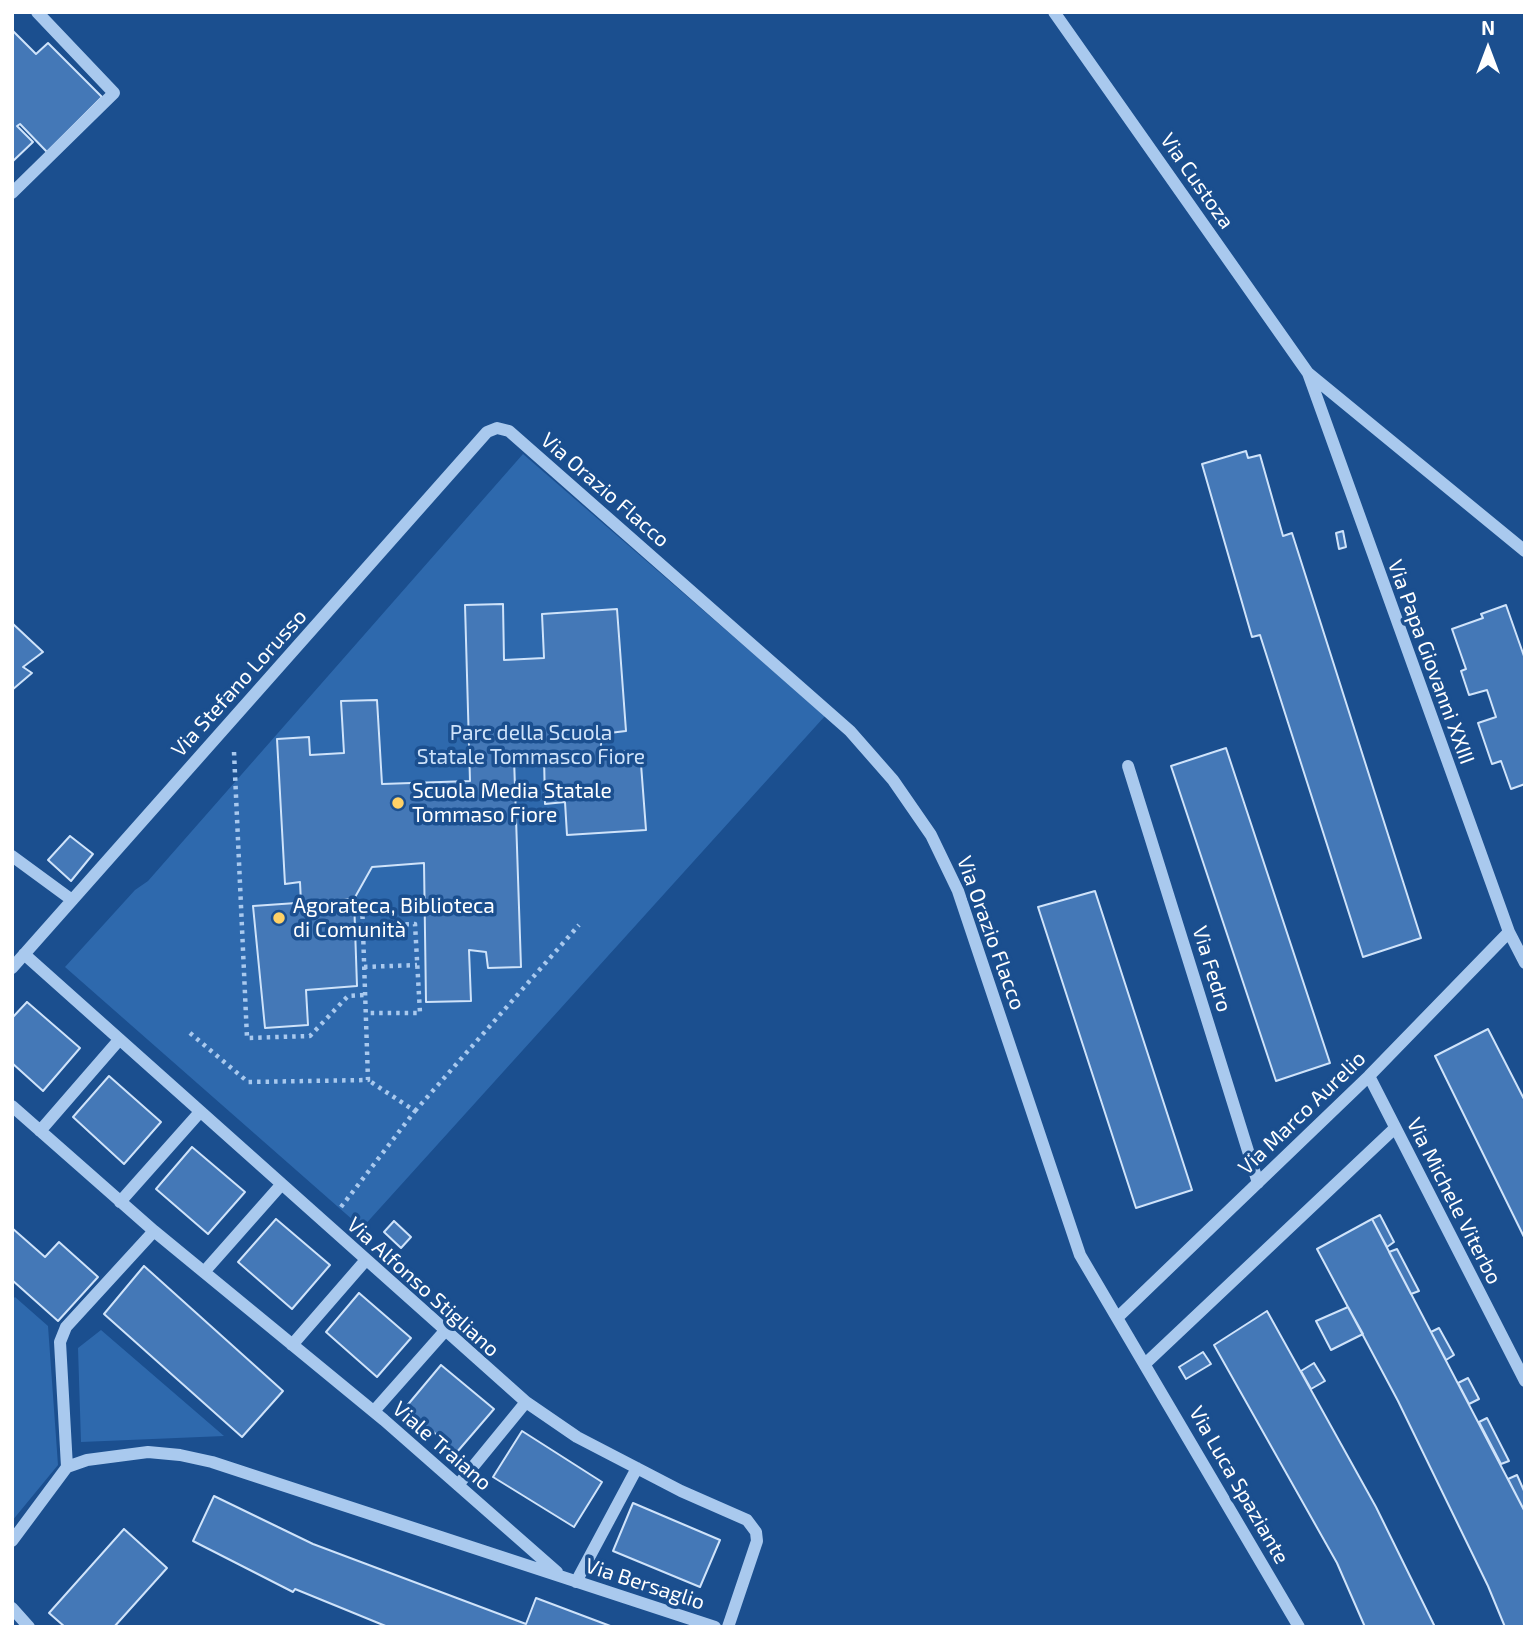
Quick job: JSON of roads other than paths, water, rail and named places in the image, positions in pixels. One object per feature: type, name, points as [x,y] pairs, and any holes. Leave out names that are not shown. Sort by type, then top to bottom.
[{"type":"street","points":[[12,193],[114,93],[37,12]]},
{"type":"street","name":"Via Custoza","points":[[1054,12],[1307,373]]},
{"type":"street","points":[[1307,373],[1525,551]]},
{"type":"street","name":"Via Papa Giovanni XXIII","points":[[1307,373],[1509,932],[1525,962]]},
{"type":"street","name":"Via Stefano Lorusso","points":[[12,968],[487,432],[497,428]]},
{"type":"street","name":"Via Orazio Flacco","points":[[497,428],[509,430],[850,731],[893,780],[931,835],[958,891],[1080,1255],[1146,1363]]},
{"type":"street","name":"Via Fedro","points":[[1128,766],[1258,1183]]},
{"type":"street","points":[[12,856],[72,900]]},
{"type":"street","name":"Via Marco Aurelio","points":[[1118,1318],[1369,1076],[1509,932]]},
{"type":"street","name":"Via Alfonso Stigliano","points":[[24,954],[444,1332],[526,1402],[577,1437],[752,1525],[757,1541],[729,1627]]},
{"type":"street","points":[[40,1131],[120,1040]]},
{"type":"street","name":"Via Michele Viterbo","points":[[1369,1076],[1525,1381]]},
{"type":"street","name":"Viale Traiano","points":[[12,1106],[154,1231],[374,1411],[569,1580]]},
{"type":"street","points":[[120,1202],[200,1112]]},
{"type":"street","points":[[1146,1363],[1395,1128]]},
{"type":"street","points":[[204,1272],[281,1185]]},
{"type":"street","points":[[67,1467],[60,1342],[66,1327],[154,1231]]},
{"type":"street","points":[[292,1345],[365,1261]]},
{"type":"street","points":[[374,1411],[444,1332]]},
{"type":"street","name":"Via Luca Spaziante","points":[[1146,1363],[1299,1627]]},
{"type":"street","points":[[458,1485],[526,1402]]},
{"type":"street","points":[[12,1541],[67,1467],[88,1460],[148,1452],[212,1462],[569,1580],[637,1468]]},
{"type":"street","name":"Via Bersaglio","points":[[569,1580],[715,1627]]},
{"type":"street","points":[[12,1608],[29,1627]]},
{"type":"place","name":"Scuola Media Statale Tommaso Fiore","points":[[398,803]]},
{"type":"place","name":"Agorateca, Biblioteca di Comunità","points":[[279,918]]},
{"type":"park label","name":"Parc della Scuola Statale Tommasco Fiore","points":[[531,745]]}]
